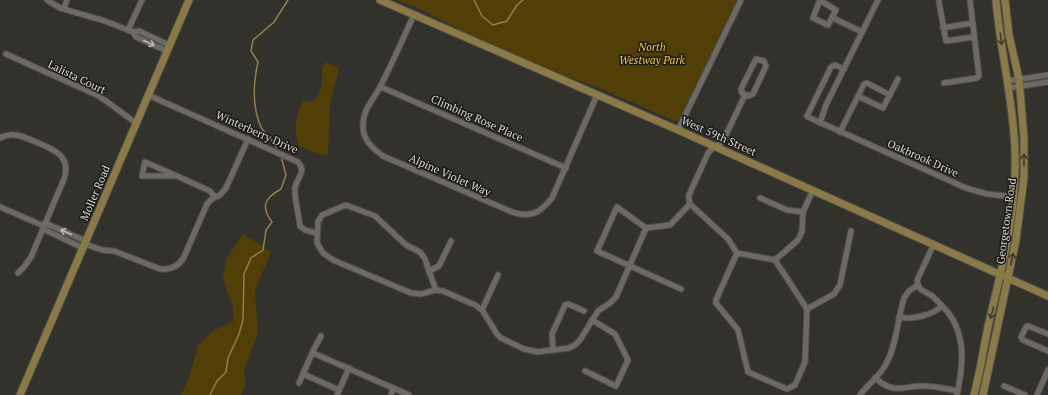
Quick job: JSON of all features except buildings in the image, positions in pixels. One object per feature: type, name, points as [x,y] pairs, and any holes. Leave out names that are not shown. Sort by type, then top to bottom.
[{"type":"street","points":[[47,0],[64,8],[105,21],[130,31],[136,37],[168,48]]},
{"type":"street","points":[[64,8],[67,0]]},
{"type":"street","points":[[130,31],[142,0]]},
{"type":"street","name":"Moller Road","points":[[20,395],[189,0]]},
{"type":"street","name":"West 59th Street","points":[[380,0],[716,146],[1048,296]]},
{"type":"street","points":[[678,130],[741,0]]},
{"type":"street","points":[[844,69],[835,65],[831,67],[807,116],[808,117],[820,123],[825,107],[844,69],[878,0]]},
{"type":"street","points":[[944,83],[977,78],[979,76],[973,37],[970,0]]},
{"type":"street","name":"Georgetown Road","points":[[974,395],[1001,275],[1010,228],[1013,197],[1015,153],[1014,131],[996,0]]},
{"type":"street","name":"Georgetown Road","points":[[983,395],[1018,227],[1024,177],[1024,138],[1019,83],[1009,35],[1005,0]]},
{"type":"street","points":[[820,1],[836,8],[833,18],[828,25],[812,18],[820,1]]},
{"type":"street","points":[[939,2],[945,41],[947,42],[973,37]]},
{"type":"street","points":[[381,87],[414,15]]},
{"type":"street","points":[[833,18],[862,32]]},
{"type":"street","points":[[943,28],[972,23]]},
{"type":"street","name":"Lalista Court","points":[[6,54],[99,96],[136,123]]},
{"type":"street","points":[[758,59],[764,61],[766,66],[753,94],[750,96],[745,95],[742,93],[741,89],[755,61],[758,59]]},
{"type":"street","points":[[1019,83],[1048,75]]},
{"type":"street","points":[[858,96],[881,108],[884,107],[898,79]]},
{"type":"street","points":[[1008,84],[1048,82]]},
{"type":"street","points":[[840,132],[864,85],[866,84],[890,95]]},
{"type":"street","name":"Alpine Violet Way","points":[[381,87],[365,114],[363,124],[364,134],[368,144],[383,156],[512,212],[528,215],[542,209],[552,198],[566,168]]},
{"type":"street","name":"Climbing Rose Place","points":[[381,87],[566,168]]},
{"type":"street","name":"Winterberry Drive","points":[[148,95],[300,163],[302,173],[295,189],[300,226],[305,230],[317,232]]},
{"type":"street","points":[[566,168],[597,95]]},
{"type":"street","points":[[737,253],[716,303],[738,330],[748,372],[787,389],[795,385],[805,362],[807,309],[775,260],[737,253],[728,239],[690,204],[689,196],[708,152],[722,141],[745,95]]},
{"type":"street","name":"Oakbrook Drive","points":[[820,123],[966,188],[987,194],[1022,198]]},
{"type":"street","points":[[0,138],[8,135],[17,135],[52,149],[64,160],[65,165],[66,175],[30,259],[18,273]]},
{"type":"street","points":[[0,207],[85,244],[102,250],[114,250],[160,269],[170,269],[184,257],[206,206],[215,197],[220,195],[227,187],[248,139]]},
{"type":"street","points":[[177,176],[142,176],[144,162],[164,170],[210,191],[215,197]]},
{"type":"street","points":[[775,260],[797,241],[800,236],[803,212],[813,190]]},
{"type":"street","points":[[760,198],[787,210],[803,212]]},
{"type":"street","points":[[681,289],[597,251],[617,207],[646,228],[670,226],[690,204]]},
{"type":"street","points":[[436,290],[420,252],[406,245],[375,216],[346,205],[322,215],[318,220],[316,242],[319,248],[331,259],[412,293],[423,294],[436,290],[443,291],[470,303],[482,310],[497,334],[503,339],[531,351],[538,352],[569,348],[580,340],[598,311],[616,297],[646,228]]},
{"type":"street","points":[[807,309],[834,294],[840,285],[851,231]]},
{"type":"street","points":[[429,271],[439,266],[451,241]]},
{"type":"street","points":[[875,378],[884,386],[891,389],[931,386],[958,393],[963,362],[960,340],[953,320],[932,296],[921,289],[918,285],[918,278],[934,244]]},
{"type":"street","points":[[482,310],[498,275]]},
{"type":"street","points":[[860,395],[883,370],[890,357],[906,294],[918,285]]},
{"type":"street","points":[[553,350],[552,334],[564,305],[568,304],[584,311]]},
{"type":"street","points":[[899,317],[912,318],[936,311],[942,306]]},
{"type":"street","points":[[585,371],[616,386],[628,360],[615,334],[592,320]]},
{"type":"street","points":[[1048,334],[1028,326],[1021,336],[1022,340],[1048,351]]},
{"type":"street","points":[[300,383],[321,336]]},
{"type":"street","points":[[313,353],[409,395]]},
{"type":"street","points":[[303,374],[338,393],[349,368]]},
{"type":"street","points":[[1037,395],[1048,370]]},
{"type":"street","points":[[1004,386],[1025,395]]},
{"type":"street","points":[[390,395],[394,388]]},
{"type":"green space","name":"North Westway Park","points":[[397,0],[738,0],[679,119],[675,121],[595,86],[573,79],[468,34],[416,7]]},
{"type":"green space","points":[[327,62],[339,69],[330,104],[328,154],[322,155],[299,146],[296,134],[296,124],[302,102],[312,101],[319,95],[322,86],[322,67]]},
{"type":"green space","points":[[243,234],[271,252],[255,290],[258,333],[244,370],[246,383],[241,395],[181,395],[189,378],[198,345],[213,331],[234,321],[232,303],[223,277],[227,258]]},
{"type":"waterway","points":[[276,147],[262,129],[256,112],[254,87],[258,62],[251,51],[253,40],[274,22],[288,0]]},
{"type":"waterway","points":[[474,0],[482,16],[493,25],[507,21],[517,5],[523,0]]},
{"type":"waterway","points":[[210,395],[217,381],[226,372],[228,358],[239,334],[243,320],[244,274],[251,258],[263,250],[266,230],[272,222],[266,211],[266,203],[271,196],[281,189],[286,175],[281,156]]}]
